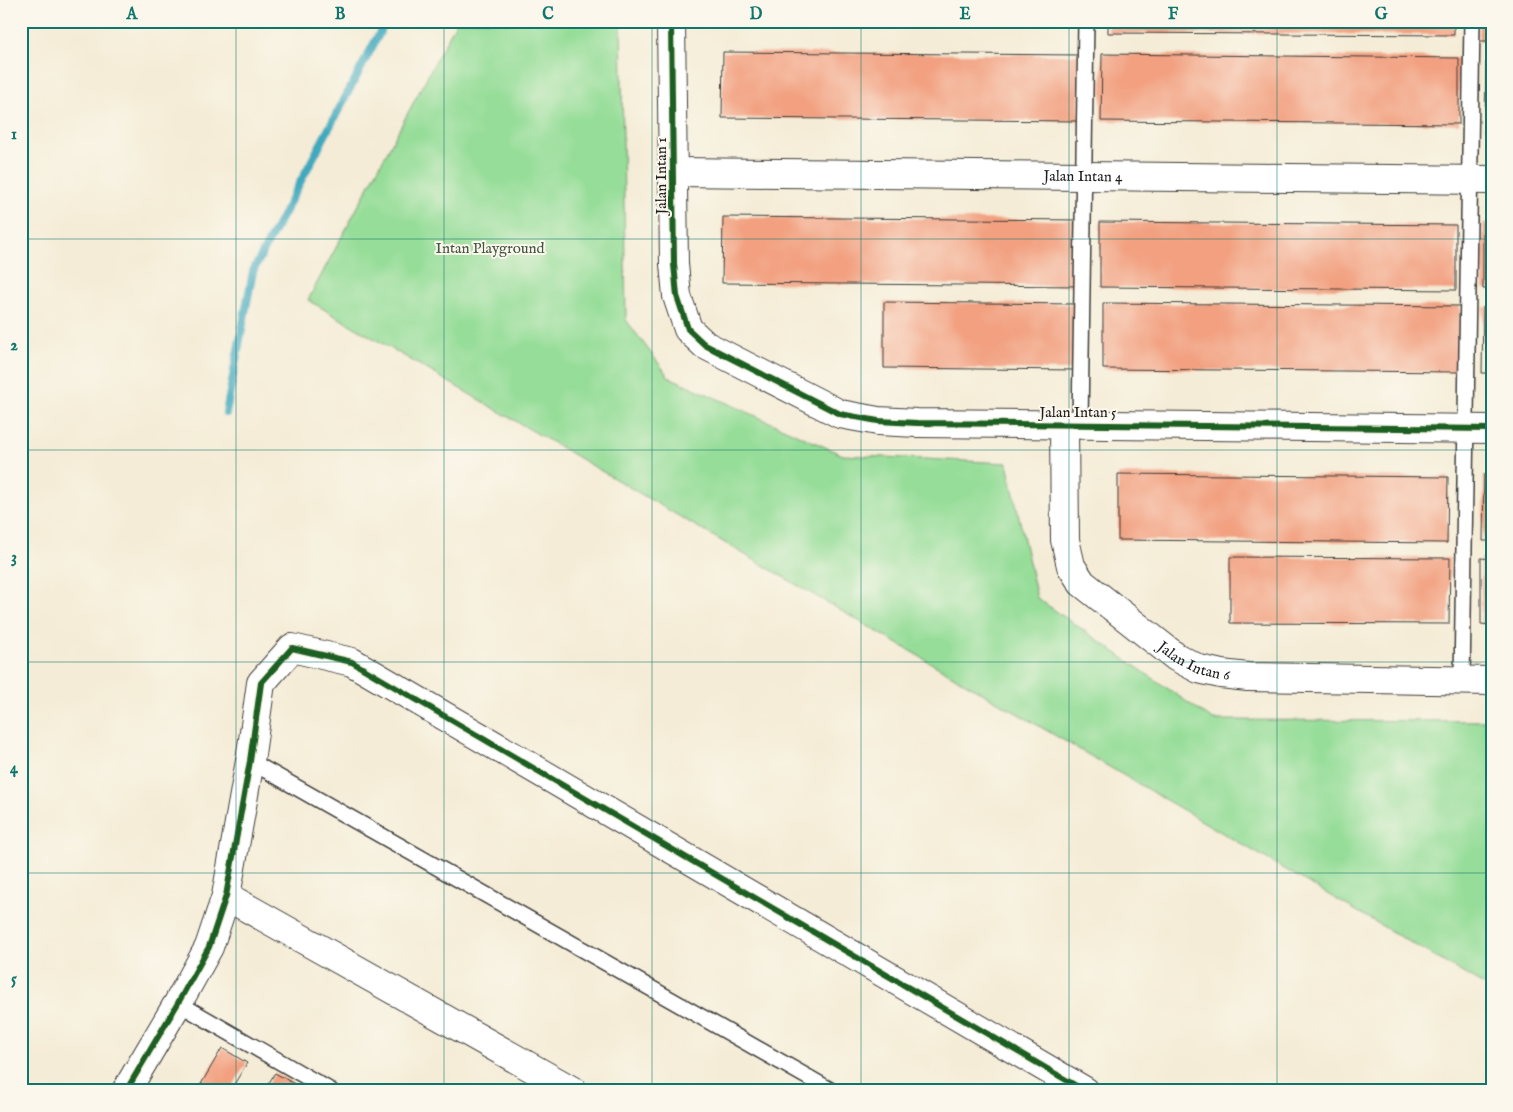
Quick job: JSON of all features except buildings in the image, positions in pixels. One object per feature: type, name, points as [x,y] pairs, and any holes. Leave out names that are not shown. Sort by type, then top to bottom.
[{"type":"street","name":"Jalan Intan 1","points":[[671,21],[674,264],[677,296],[688,329]]},
{"type":"street","name":"Jalan Intan 4","points":[[674,172],[1481,180]]},
{"type":"street","name":"Jalan Intan 5","points":[[688,329],[705,345],[840,414],[878,421],[1479,429]]},
{"type":"street","name":"Jalan Intan 6","points":[[1072,424],[1065,540],[1071,566],[1082,583],[1176,657],[1199,669],[1221,674],[1492,681]]},
{"type":"street","points":[[126,1091],[209,948],[226,896],[250,761],[261,683],[292,648],[352,662],[1085,1091]]},
{"type":"street","points":[[226,896],[573,1091]]},
{"type":"lane","points":[[1072,424],[1083,176],[1086,21]]},
{"type":"lane","points":[[1462,680],[1479,429],[1481,180],[1472,21]]},
{"type":"lane","points":[[250,761],[832,1091]]},
{"type":"lane","points":[[178,1003],[331,1091]]},
{"type":"green space","name":"Intan Playground","points":[[457,21],[621,21],[626,320],[669,377],[843,455],[1007,463],[1037,598],[1213,720],[1492,721],[1492,990],[308,300]]},
{"type":"waterway","points":[[226,413],[253,271],[386,21]]},
{"type":"cycle path","points":[[671,21],[674,264],[677,296],[688,329],[705,345],[840,414],[878,421],[917,423],[1492,429]]},
{"type":"cycle path","points":[[126,1091],[209,947],[226,896],[250,761],[261,683],[292,648],[352,662],[1085,1091]]}]
